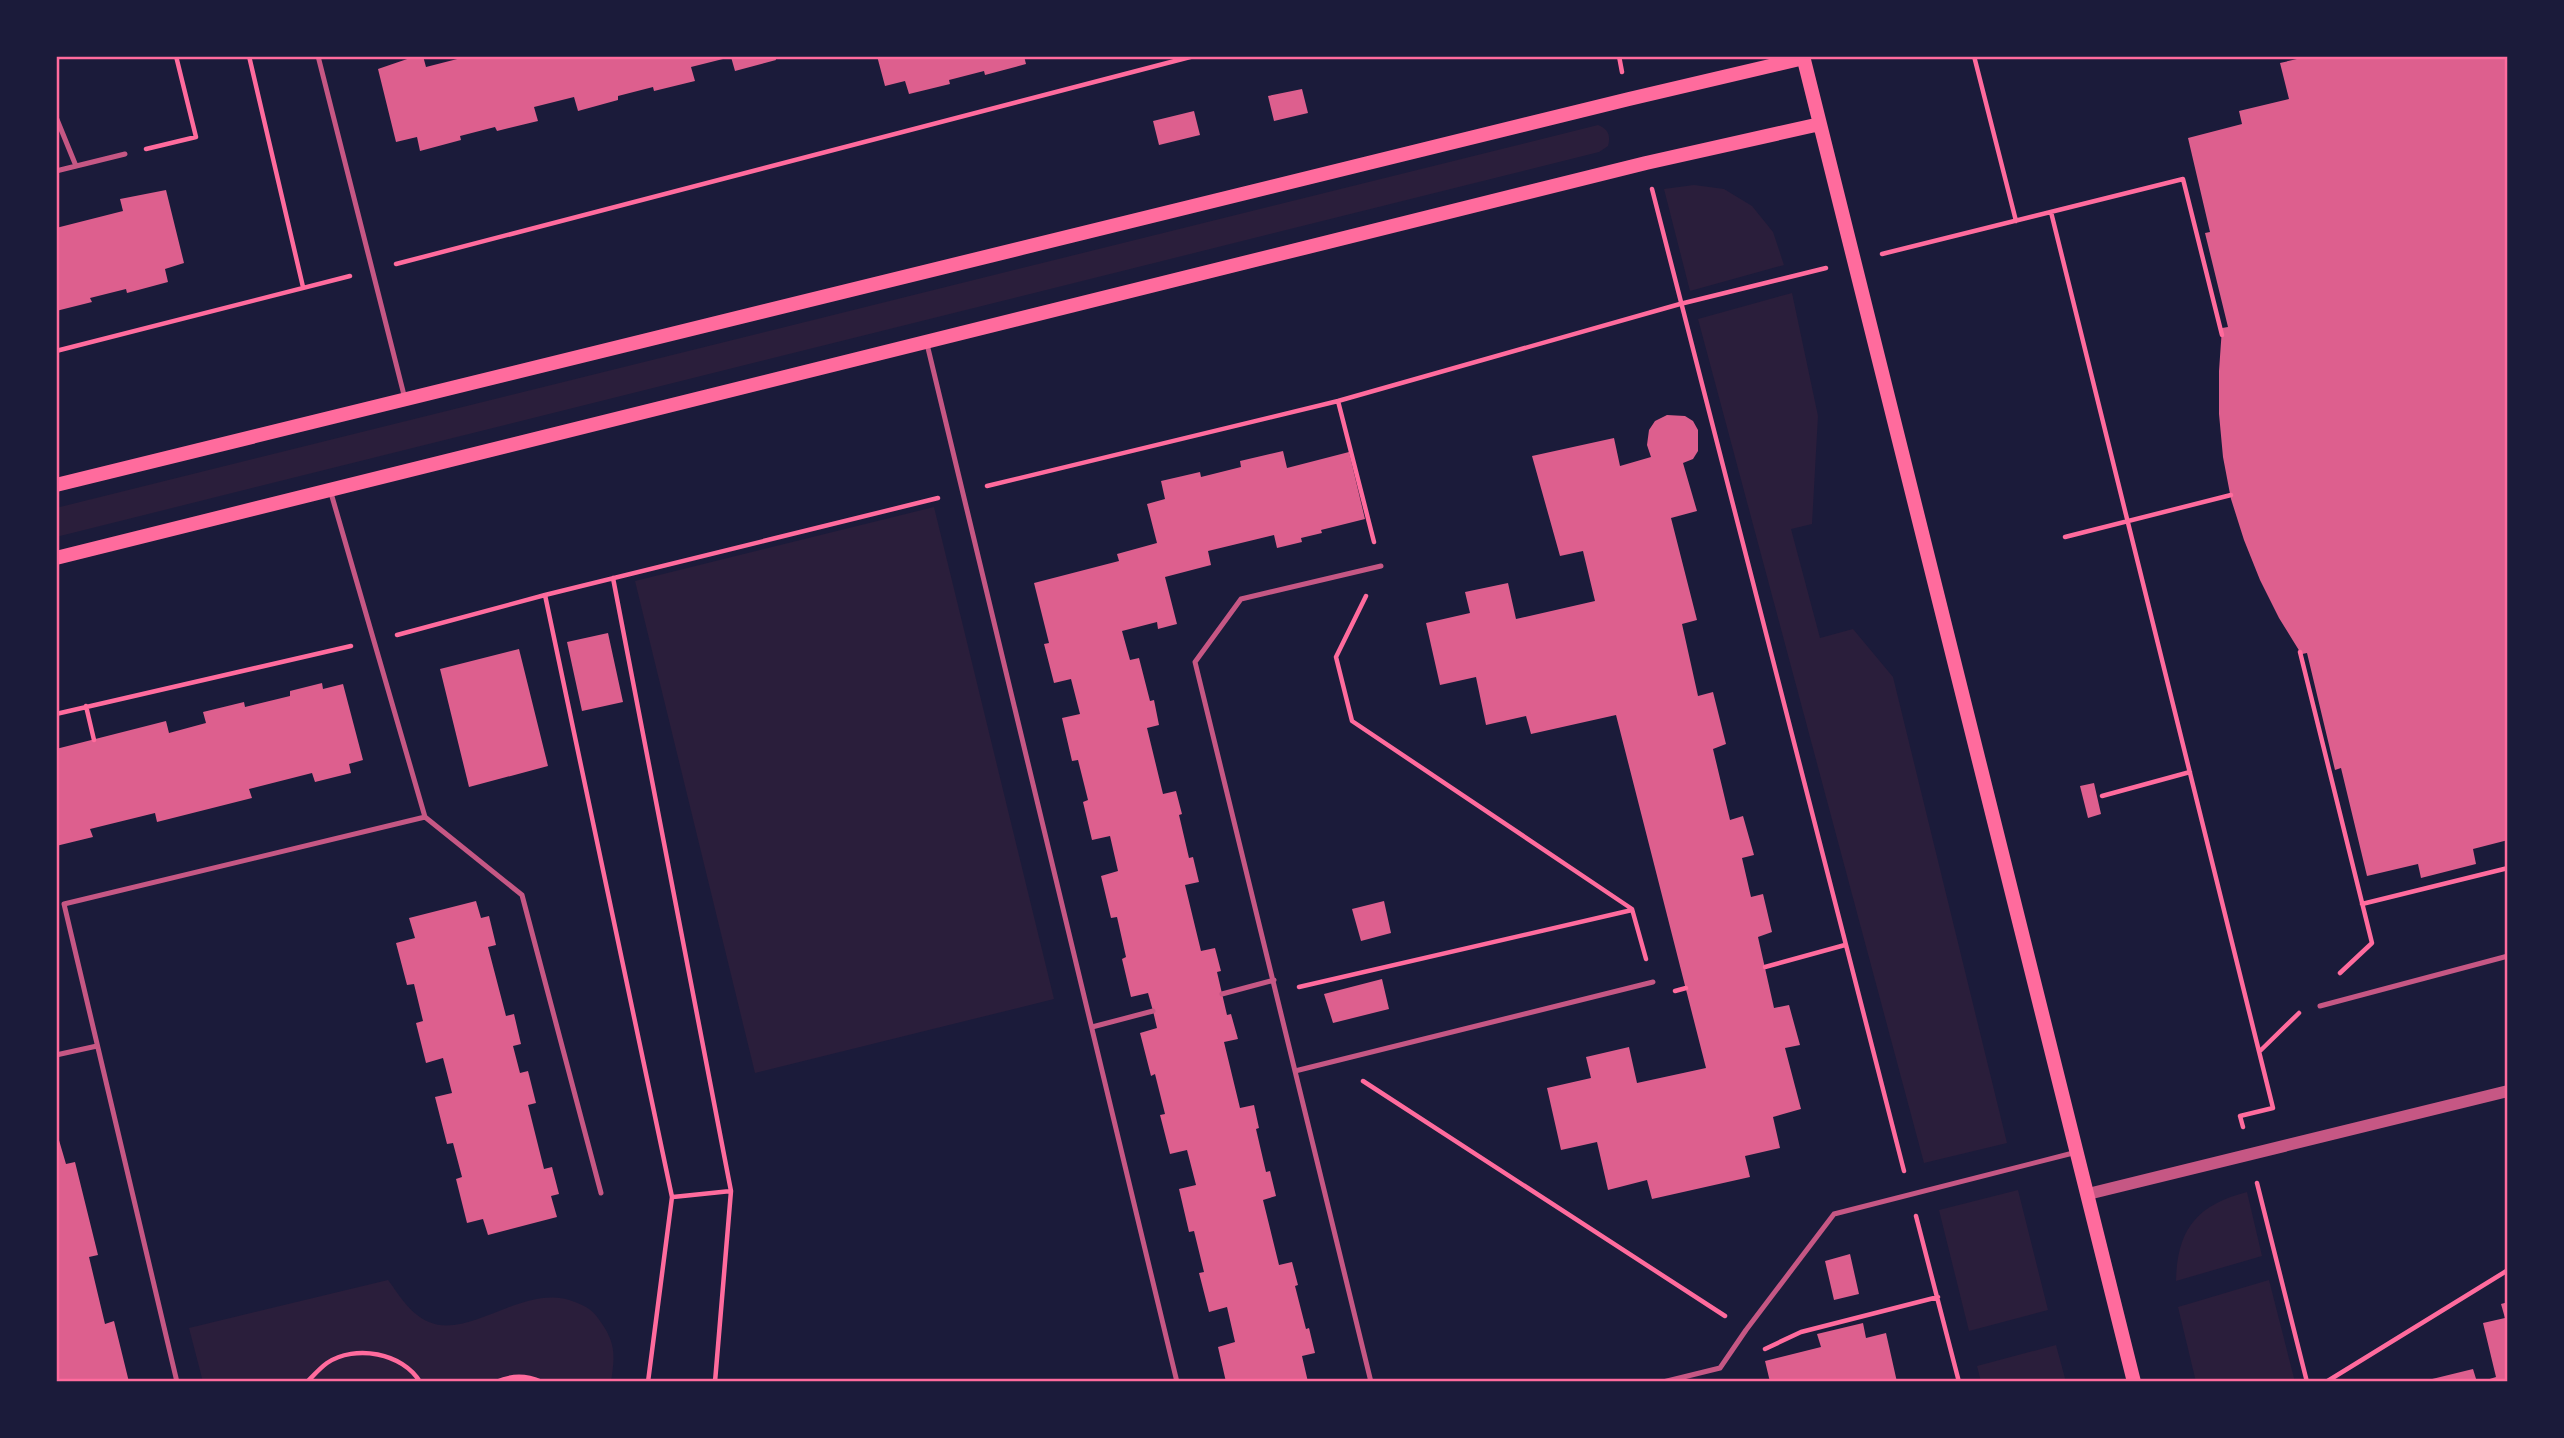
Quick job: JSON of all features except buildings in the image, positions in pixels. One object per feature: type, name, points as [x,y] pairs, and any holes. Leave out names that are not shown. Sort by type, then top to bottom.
[{"type":"main road","points":[[56,485],[1803,57],[2134,1382]]},
{"type":"main road","points":[[56,558],[1646,163],[1820,124]]},
{"type":"street","points":[[2088,1194],[2508,1090]]},
{"type":"lane","points":[[318,56],[405,399]]},
{"type":"lane","points":[[56,117],[76,166]]},
{"type":"lane","points":[[56,171],[125,154]]},
{"type":"lane","points":[[927,343],[1177,1382]]},
{"type":"lane","points":[[330,490],[425,817],[523,895],[601,1192]]},
{"type":"lane","points":[[1371,1382],[1195,662],[1241,599],[1381,566]]},
{"type":"lane","points":[[177,1382],[64,904],[425,817]]},
{"type":"lane","points":[[2320,1006],[2508,956]]},
{"type":"lane","points":[[1222,993],[1274,980]]},
{"type":"lane","points":[[1295,1070],[1653,982]]},
{"type":"lane","points":[[1092,1027],[1153,1011]]},
{"type":"lane","points":[[56,1055],[97,1046]]},
{"type":"lane","points":[[1663,1382],[1720,1368],[1834,1214],[2077,1152]]},
{"type":"path","points":[[125,154],[196,137],[176,56]]},
{"type":"path","points":[[249,56],[303,287]]},
{"type":"path","points":[[56,351],[1194,56]]},
{"type":"path","points":[[1619,56],[1629,99]]},
{"type":"path","points":[[1974,56],[2016,221]]},
{"type":"path","points":[[1646,163],[1680,304],[1959,1382]]},
{"type":"path","points":[[56,714],[374,641],[545,594],[1338,401],[1680,304],[2183,179],[2222,335]]},
{"type":"path","points":[[2051,212],[2273,1108],[2240,1116],[2307,1382]]},
{"type":"path","points":[[1338,401],[1381,566],[1336,657],[1352,721],[1633,909],[1656,996],[1686,988]]},
{"type":"path","points":[[2065,537],[2231,495]]},
{"type":"path","points":[[613,578],[731,1191],[715,1382]]},
{"type":"path","points":[[545,594],[672,1196],[648,1382]]},
{"type":"path","points":[[2300,652],[2372,943]]},
{"type":"path","points":[[86,706],[94,740]]},
{"type":"path","points":[[2102,796],[2190,772]]},
{"type":"path","points":[[2362,904],[2508,867]]},
{"type":"path","points":[[1276,992],[1633,909]]},
{"type":"path","points":[[1765,967],[1845,945]]},
{"type":"path","points":[[1333,1061],[1746,1330]]},
{"type":"path","points":[[672,1196],[731,1191]]},
{"type":"path","points":[[2326,1382],[2508,1270]]},
{"type":"path","points":[[1720,1368],[1801,1332],[1938,1297]]},
{"type":"path","points":[[307,1382],[328,1362],[352,1354],[376,1353],[398,1362],[420,1382]]},
{"type":"path","points":[[496,1382],[511,1376],[526,1376],[542,1382]]},
{"type":"shaded area","points":[[1598,125],[1604,128],[1609,136],[1608,146],[1599,152],[56,537],[56,508]]},
{"type":"shaded area","points":[[1694,185],[1724,189],[1752,206],[1773,232],[1784,265],[1690,291],[1664,189]]},
{"type":"shaded area","points":[[1792,293],[1818,416],[1812,524],[1791,529],[1820,638],[1853,629],[1893,677],[2007,1143],[1924,1163],[1698,319]]},
{"type":"shaded area","points":[[934,507],[1054,999],[755,1073],[635,581]]},
{"type":"shaded area","points":[[2018,1190],[2048,1310],[1969,1331],[1939,1210]]},
{"type":"shaded area","points":[[2247,1192],[2262,1256],[2176,1281],[2180,1247],[2193,1222],[2215,1204]]},
{"type":"shaded area","points":[[388,1280],[406,1304],[422,1319],[445,1325],[462,1324],[537,1299],[556,1298],[575,1302],[595,1314],[609,1336],[613,1357],[611,1382],[203,1382],[189,1328]]},
{"type":"shaded area","points":[[2269,1280],[2295,1382],[2196,1382],[2178,1307]]},
{"type":"shaded area","points":[[2056,1345],[2066,1382],[1981,1382],[1977,1366]]}]
